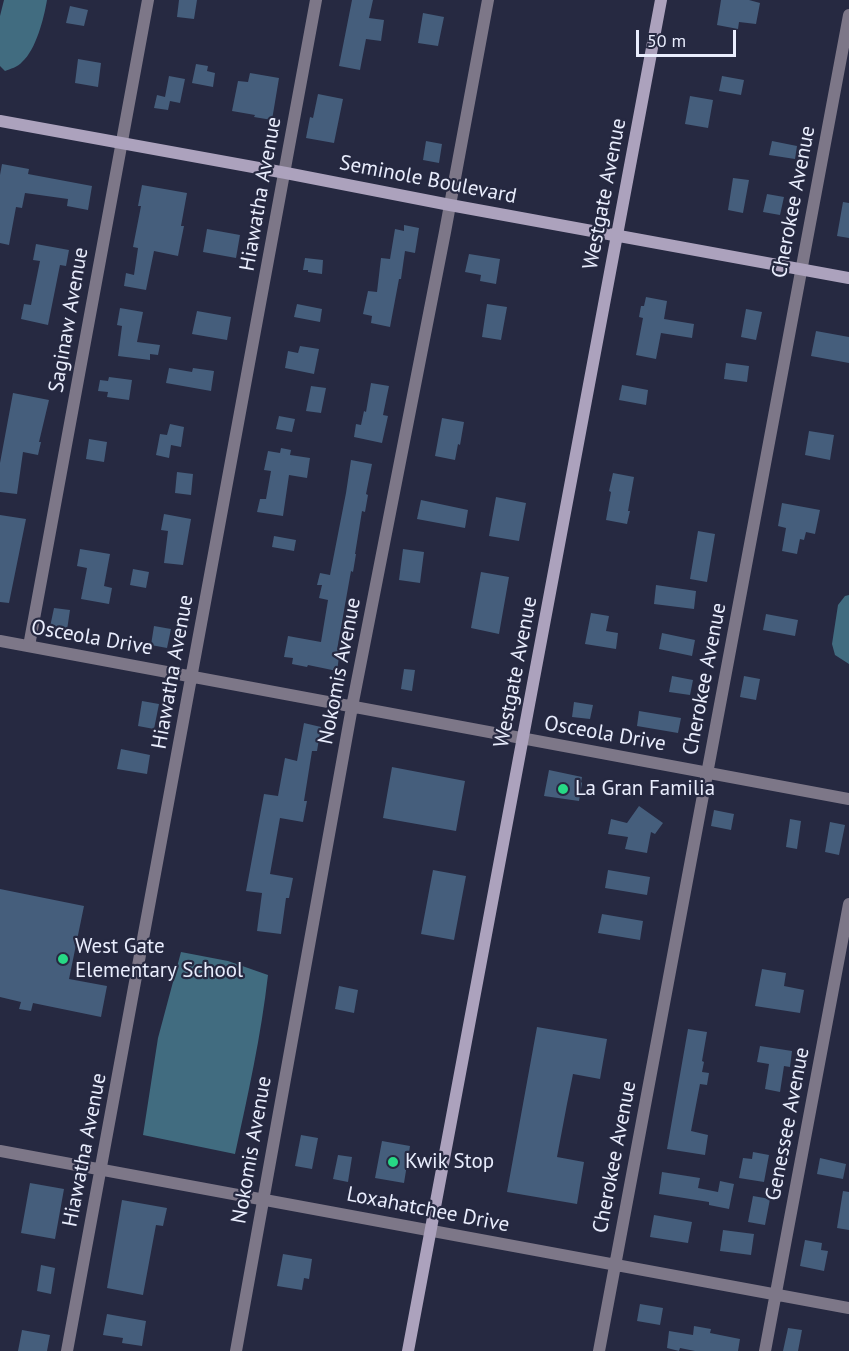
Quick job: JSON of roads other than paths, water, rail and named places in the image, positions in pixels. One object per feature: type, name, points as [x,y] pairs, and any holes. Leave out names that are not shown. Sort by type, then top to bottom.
[{"type":"street","name":"Saginaw Avenue","points":[[29,646],[148,0]]},
{"type":"street","name":"Hiawatha Avenue","points":[[67,1351],[316,0]]},
{"type":"street","name":"Nokomis Avenue","points":[[236,1351],[352,707],[488,0]]},
{"type":"street","name":"Westgate Avenue","points":[[408,1351],[661,0]]},
{"type":"street","name":"Cherokee Avenue","points":[[598,1351],[849,15]]},
{"type":"street","name":"Seminole Boulevard","points":[[0,121],[286,172],[450,205],[849,278]]},
{"type":"street","name":"Osceola Drive","points":[[0,641],[849,800]]},
{"type":"street","name":"Genessee Avenue","points":[[765,1351],[849,904]]},
{"type":"street","name":"Loxahatchee Drive","points":[[0,1151],[849,1308]]},
{"type":"water","points":[[4,0],[47,0],[35,42],[27,57],[14,68],[5,71],[0,66],[0,16]]},
{"type":"water","points":[[849,595],[849,664],[835,655],[832,644],[838,605],[845,596]]},
{"type":"water","points":[[181,952],[228,961],[268,975],[258,1043],[235,1154],[143,1135],[158,1038]]},
{"type":"place","name":"La Gran Familia","points":[[563,789]]},
{"type":"place","name":"West Gate Elementary School","points":[[63,959]]},
{"type":"place","name":"Kwik Stop","points":[[393,1162]]}]
